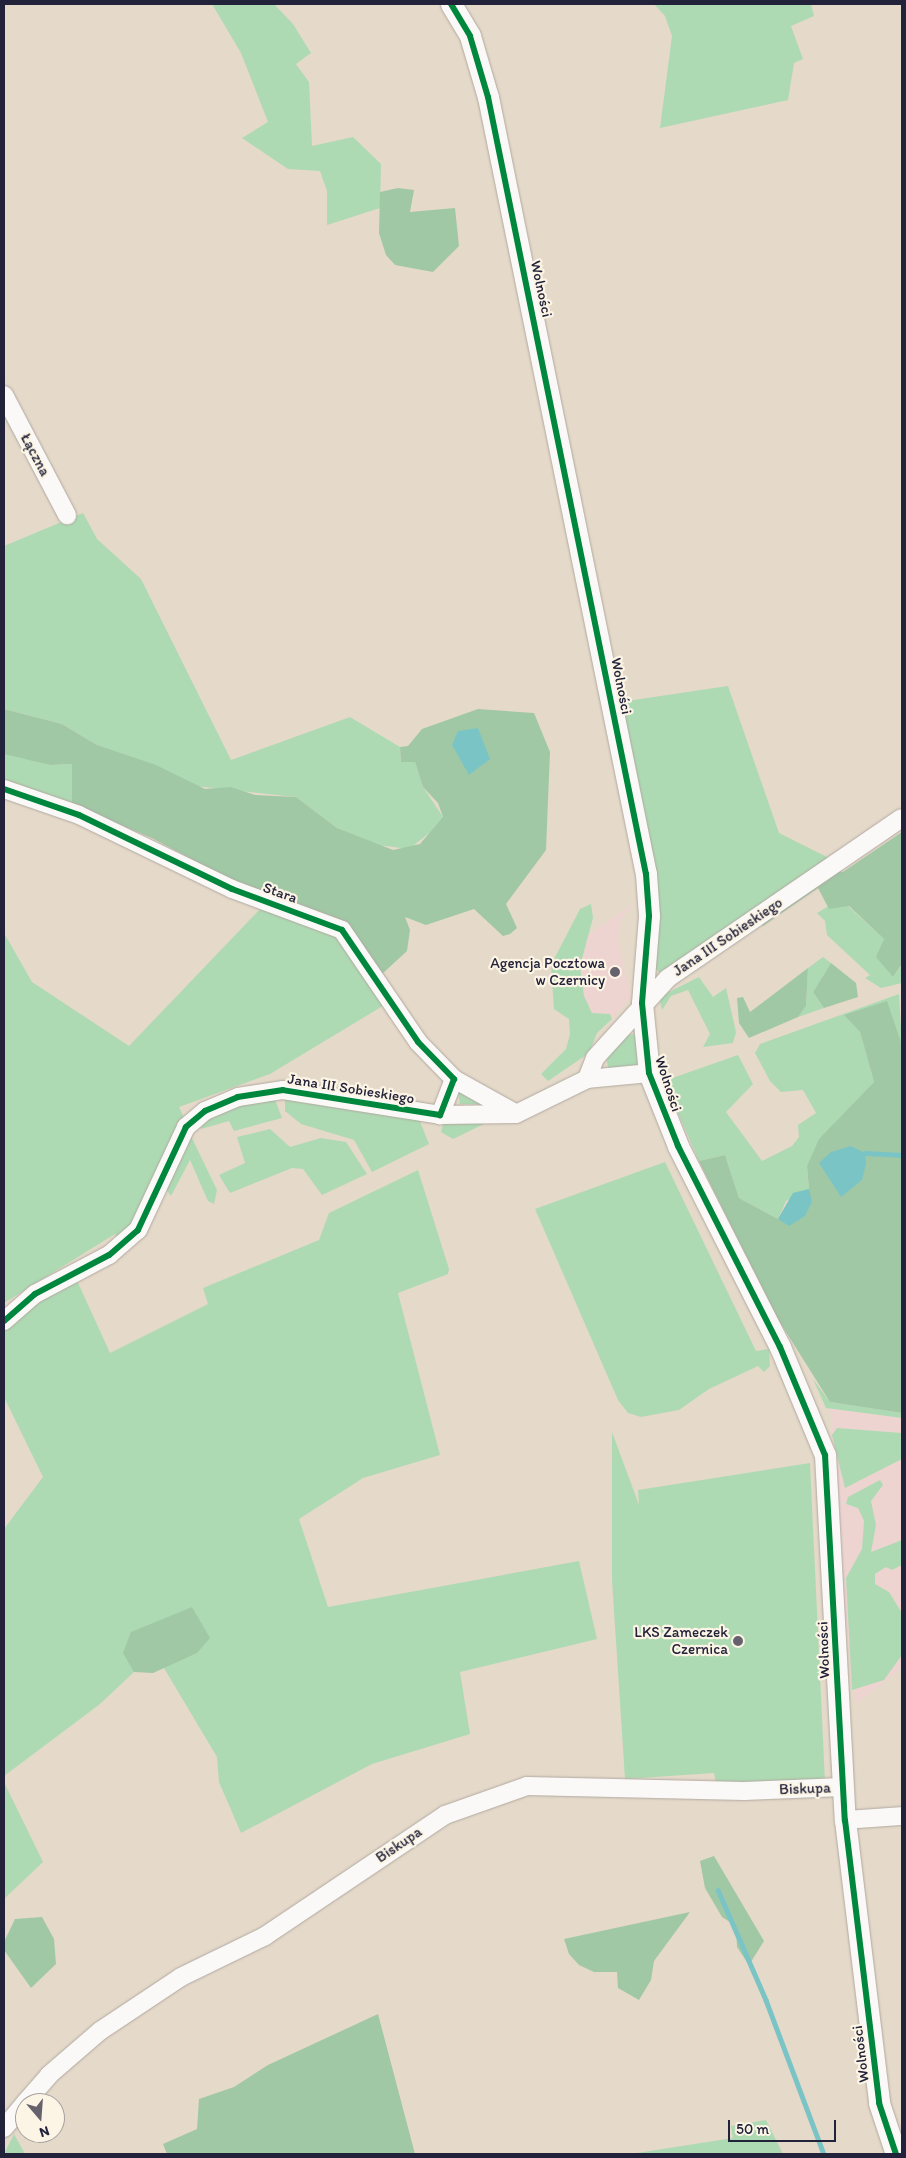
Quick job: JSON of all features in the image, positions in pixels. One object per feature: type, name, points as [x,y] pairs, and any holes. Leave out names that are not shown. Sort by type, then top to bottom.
[{"type":"street","name":"Wolności","points":[[451,4],[470,36],[488,98],[646,874],[650,916],[642,1003],[649,1073],[678,1146],[780,1347],[826,1455],[842,1787],[879,2103],[896,2154]]},
{"type":"street","name":"Łączna","points":[[4,395],[67,514]]},
{"type":"street","name":"Stara","points":[[4,790],[79,815],[232,889],[342,930],[418,1042],[454,1079],[516,1114]]},
{"type":"street","name":"Jana III Sobieskiego","points":[[4,1321],[35,1294],[109,1255],[138,1230],[186,1127],[205,1110],[238,1097],[283,1090],[440,1115],[516,1114],[588,1078],[595,1058],[642,1003],[668,978],[902,818]]},
{"type":"street","points":[[588,1078],[649,1073]]},
{"type":"street","points":[[440,1115],[454,1079]]},
{"type":"street","name":"Biskupa","points":[[34,2093],[49,2075],[100,2031],[181,1977],[265,1936],[445,1815],[527,1786],[744,1791],[842,1787]]},
{"type":"street","points":[[846,1820],[902,1816]]},
{"type":"street","name":"Biskupa","points":[[4,2128],[15,2115]]},
{"type":"shaded area","points":[[639,900],[622,917],[618,939],[631,996],[612,1019],[610,1014],[592,1013],[584,996],[580,966],[589,934]]},
{"type":"shaded area","points":[[830,1402],[902,1413],[902,1668],[856,1704],[848,1655]]},
{"type":"green space","points":[[212,4],[274,4],[293,24],[311,53],[296,64],[309,82],[312,146],[353,137],[381,164],[380,208],[327,225],[327,191],[320,171],[288,169],[242,138],[268,122],[241,53]]},
{"type":"green space","points":[[654,4],[811,4],[814,16],[791,26],[803,59],[794,63],[788,100],[660,128],[672,36],[665,16]]},
{"type":"green space","points":[[398,188],[414,190],[410,212],[455,208],[459,246],[433,272],[395,265],[386,255],[379,233],[380,192]]},
{"type":"green space","points":[[83,513],[97,539],[141,579],[231,760],[350,717],[400,747],[401,762],[415,762],[423,787],[443,817],[438,826],[409,849],[377,845],[337,828],[296,797],[195,786],[97,745],[62,724],[4,709],[4,546]]},
{"type":"green space","points":[[728,686],[779,833],[831,859],[661,974],[653,966],[620,702]]},
{"type":"green space","points":[[4,709],[62,724],[97,745],[156,765],[205,789],[231,787],[255,795],[296,797],[337,828],[393,850],[420,844],[443,817],[438,803],[423,787],[415,762],[401,762],[400,747],[408,746],[422,729],[478,709],[534,713],[550,752],[546,850],[506,904],[517,928],[510,934],[503,936],[474,909],[426,925],[405,917],[410,930],[407,951],[382,974],[368,953],[152,838],[72,805],[72,764],[50,765],[4,754]]},
{"type":"green space","points":[[4,753],[50,765],[72,764],[72,805],[4,784]]},
{"type":"green space","points":[[902,832],[902,964],[893,977],[876,957],[884,939],[849,906],[829,909],[818,888],[763,926],[759,919],[832,870],[843,872]]},
{"type":"green space","points":[[591,904],[593,918],[580,966],[584,996],[592,1013],[610,1014],[612,1019],[597,1033],[589,1053],[548,1081],[541,1074],[566,1049],[570,1034],[569,1019],[554,1009],[551,965],[580,909]]},
{"type":"green space","points":[[264,905],[338,933],[386,1004],[270,1074],[179,1107],[185,1120],[142,1215],[118,1240],[115,1234],[4,1303],[4,933],[32,982],[129,1046]]},
{"type":"green space","points":[[848,906],[884,939],[893,977],[902,965],[902,983],[881,988],[865,978],[870,975],[827,935],[825,921],[817,913],[827,907]]},
{"type":"green space","points":[[823,957],[831,963],[813,992],[824,1008],[798,1017],[806,1006],[808,968]]},
{"type":"green space","points":[[831,963],[856,983],[858,997],[824,1008],[813,992]]},
{"type":"green space","points":[[808,968],[806,1006],[798,1017],[749,1038],[739,1023],[737,998],[743,997],[750,1012]]},
{"type":"green space","points":[[699,977],[713,997],[726,988],[736,1032],[733,1043],[703,1047],[710,1034],[688,990],[671,996],[662,1010],[659,997]]},
{"type":"green space","points":[[899,994],[902,1045],[895,1030],[845,1015],[860,1032],[874,1082],[834,1125],[807,1166],[809,1189],[786,1201],[778,1219],[739,1198],[725,1155],[699,1161],[664,1081],[738,1055],[753,1084],[726,1112],[762,1161],[792,1146],[799,1137],[798,1125],[816,1113],[803,1090],[781,1092],[770,1081],[755,1053],[760,1044]]},
{"type":"green space","points":[[887,1001],[902,1045],[902,1413],[830,1402],[776,1316],[699,1161],[725,1155],[739,1198],[778,1219],[793,1193],[809,1189],[807,1166],[819,1139],[874,1082],[860,1032],[844,1015]]},
{"type":"green space","points":[[635,1034],[639,1063],[635,1068],[609,1071],[606,1057],[622,1036]]},
{"type":"green space","points":[[458,1092],[465,1092],[480,1104],[460,1104]]},
{"type":"green space","points":[[274,1097],[282,1118],[234,1131],[229,1121],[201,1129],[201,1123],[215,1112]]},
{"type":"green space","points":[[285,1098],[419,1119],[429,1144],[372,1172],[354,1140],[301,1124],[285,1111]]},
{"type":"green space","points":[[482,1118],[484,1124],[453,1139],[441,1132],[444,1121]]},
{"type":"green space","points":[[270,1129],[290,1147],[321,1138],[346,1142],[367,1174],[322,1195],[303,1169],[292,1168],[230,1193],[219,1175],[245,1163],[237,1137]]},
{"type":"green space","points":[[190,1134],[217,1190],[214,1204],[208,1201],[190,1160],[171,1196],[165,1188]]},
{"type":"green space","points":[[665,1162],[756,1351],[769,1349],[770,1366],[764,1372],[758,1366],[709,1389],[679,1410],[641,1417],[628,1413],[618,1400],[535,1209]]},
{"type":"green space","points":[[418,1170],[449,1269],[448,1274],[398,1293],[440,1455],[363,1478],[299,1519],[328,1607],[579,1561],[597,1639],[460,1672],[470,1734],[372,1764],[241,1833],[219,1782],[217,1757],[164,1668],[134,1672],[100,1704],[4,1776],[4,1529],[43,1477],[4,1397],[4,1323],[74,1274],[110,1353],[208,1304],[203,1288],[319,1240],[329,1213]]},
{"type":"green space","points":[[813,1379],[830,1402],[902,1413],[902,1418],[826,1408]]},
{"type":"green space","points":[[837,1428],[902,1433],[902,1459],[845,1488],[832,1435]]},
{"type":"green space","name":"LKS Zameczek Czernica","points":[[612,1432],[639,1505],[638,1490],[810,1463],[825,1782],[716,1784],[714,1773],[625,1779],[612,1580]]},
{"type":"green space","points":[[880,1480],[883,1485],[871,1501],[876,1525],[871,1552],[902,1540],[902,1565],[892,1570],[886,1567],[875,1574],[875,1584],[889,1592],[902,1613],[902,1655],[884,1680],[852,1690],[846,1578],[862,1549],[864,1521],[858,1508],[846,1504],[848,1497]]},
{"type":"green space","points":[[192,1607],[210,1638],[197,1653],[153,1673],[134,1672],[123,1653],[131,1632]]},
{"type":"green space","points":[[4,1782],[43,1862],[4,1899]]},
{"type":"green space","points":[[714,1856],[764,1941],[749,1965],[737,1947],[736,1926],[722,1917],[705,1888],[700,1861]]},
{"type":"green space","points":[[690,1912],[654,1961],[651,1980],[639,2000],[618,1988],[617,1972],[594,1972],[579,1965],[569,1954],[564,1939]]},
{"type":"green space","points":[[42,1917],[54,1939],[56,1964],[31,1988],[4,1950],[4,1942],[15,1919]]},
{"type":"green space","points":[[378,2014],[415,2154],[167,2154],[163,2144],[197,2129],[199,2099],[234,2087],[268,2065]]},
{"type":"green space","points":[[766,2120],[783,2154],[637,2153],[733,2138],[731,2126]]},
{"type":"green space","points":[[14,2134],[15,2143],[19,2143],[25,2154],[4,2154]]},
{"type":"water","points":[[478,728],[490,759],[469,775],[452,745],[458,731]]},
{"type":"water","points":[[851,1146],[865,1153],[866,1164],[862,1180],[841,1197],[819,1163],[831,1152]]},
{"type":"water","points":[[809,1189],[812,1202],[805,1216],[789,1226],[778,1219],[793,1193]]},
{"type":"waterway","points":[[865,1153],[902,1155]]},
{"type":"waterway","points":[[718,1890],[766,2000],[824,2154]]},
{"type":"cycle path","points":[[451,4],[470,36],[488,97],[646,874],[649,916],[642,1003],[649,1073],[678,1146],[780,1347],[825,1455],[845,1820],[879,2103],[896,2154]]},
{"type":"cycle path","points":[[4,789],[79,815],[232,889],[342,930],[418,1042],[454,1079],[440,1115],[283,1090],[238,1097],[205,1111],[186,1127],[138,1230],[109,1255],[35,1294],[4,1321]]},
{"type":"place","name":"Agencja Pocztowa w Czernicy","points":[[615,972]]},
{"type":"place","name":"LKS Zameczek Czernica","points":[[738,1641]]}]
